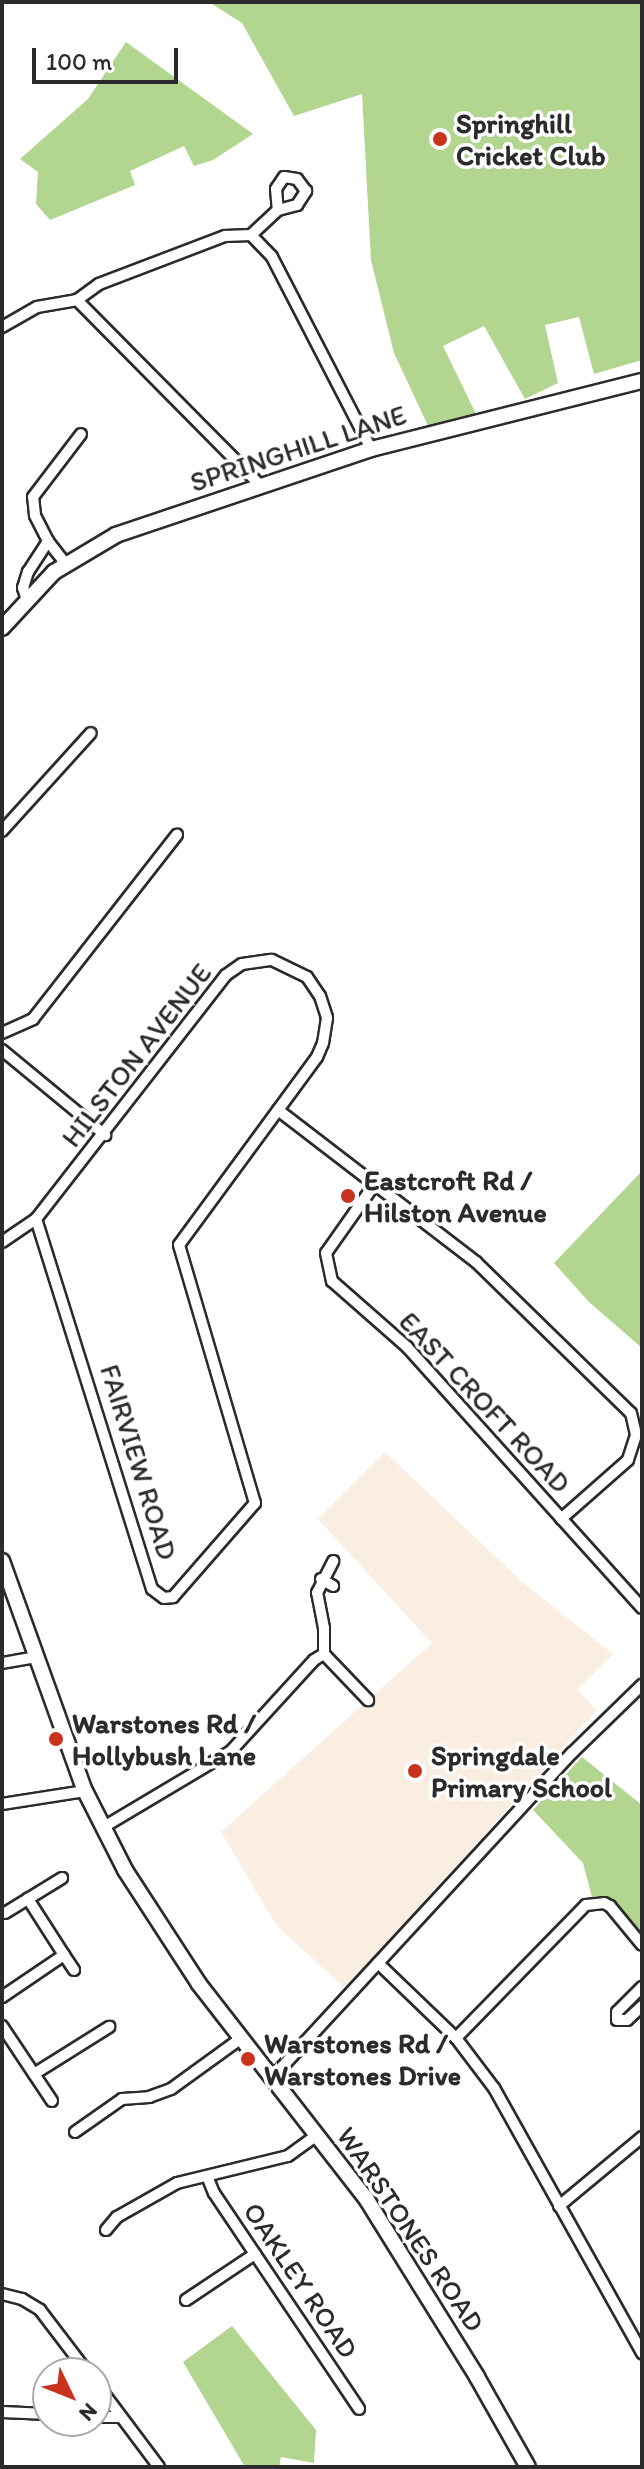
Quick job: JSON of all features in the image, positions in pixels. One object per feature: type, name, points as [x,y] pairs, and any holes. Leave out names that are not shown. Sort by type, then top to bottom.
[{"type":"street","points":[[2,327],[37,307],[77,300],[99,284],[225,236],[251,235],[278,210]]},
{"type":"street","points":[[251,235],[272,257],[371,449]]},
{"type":"street","points":[[77,300],[261,486]]},
{"type":"street","name":"SPRINGHILL LANE","points":[[2,628],[65,563],[116,535],[371,449],[642,381]]},
{"type":"street","points":[[65,563],[48,541],[35,515],[33,497],[81,434]]},
{"type":"street","points":[[27,600],[23,588],[28,572],[48,541]]},
{"type":"street","points":[[2,831],[91,733]]},
{"type":"street","points":[[2,1033],[33,1019],[177,835]]},
{"type":"street","name":"HILSTON AVENUE","points":[[2,1242],[36,1219],[105,1135],[214,987],[242,964],[272,960],[307,977],[320,996],[327,1018],[323,1043],[317,1057],[181,1239]]},
{"type":"street","points":[[2,1050],[105,1135]]},
{"type":"street","points":[[278,1110],[476,1262],[631,1413],[636,1435],[628,1460],[561,1519]]},
{"type":"street","name":"EAST CROFT ROAD","points":[[374,1185],[326,1253],[332,1281],[407,1347],[642,1608]]},
{"type":"street","name":"FAIRVIEW ROAD","points":[[36,1219],[152,1589],[164,1598],[173,1597],[255,1503],[179,1250],[181,1239]]},
{"type":"street","name":"WARSTONES ROAD","points":[[2,1561],[85,1791],[102,1828],[158,1922],[240,2039],[367,2200],[477,2377],[528,2467]]},
{"type":"street","points":[[333,1561],[321,1579],[316,1602],[324,1628],[324,1654],[368,1700]]},
{"type":"street","points":[[321,1579],[333,1586]]},
{"type":"street","points":[[102,1828],[231,1751],[314,1660],[324,1654]]},
{"type":"street","points":[[2,1663],[35,1657]]},
{"type":"street","points":[[271,2079],[572,1753],[642,1685]]},
{"type":"street","points":[[2,1804],[85,1791]]},
{"type":"street","points":[[5,1913],[62,1878]]},
{"type":"street","points":[[28,1899],[74,1970]]},
{"type":"street","points":[[456,2038],[578,1911],[594,1902],[610,1906],[642,1945]]},
{"type":"street","points":[[2,1997],[64,1955]]},
{"type":"street","points":[[378,1963],[456,2038],[511,2116],[641,2350]]},
{"type":"street","points":[[642,1987],[617,2012],[617,2020],[627,2020],[642,2006]]},
{"type":"street","points":[[2,2026],[52,2101]]},
{"type":"street","points":[[34,2074],[109,2027]]},
{"type":"street","points":[[75,2132],[122,2099],[149,2097],[171,2089],[240,2039]]},
{"type":"street","points":[[106,2230],[117,2217],[177,2183],[288,2156],[317,2135]]},
{"type":"street","points":[[559,2206],[642,2137]]},
{"type":"street","name":"OAKLEY ROAD","points":[[207,2176],[214,2193],[359,2409]]},
{"type":"street","points":[[186,2300],[255,2254]]},
{"type":"street","points":[[2,2294],[22,2299],[40,2310],[76,2357]]},
{"type":"street","points":[[112,2405],[159,2467]]},
{"type":"street","points":[[2,2412],[32,2413]]},
{"type":"street","points":[[112,2417],[121,2417]]},
{"type":"shaded area","name":"Springdale Primary School","points":[[385,1452],[522,1582],[613,1654],[577,1690],[597,1710],[345,1988],[277,1926],[221,1832],[432,1643],[318,1519]]},
{"type":"green space","points":[[209,2],[642,2],[642,360],[594,374],[579,317],[545,325],[558,383],[525,399],[484,326],[443,346],[476,414],[429,428],[394,353],[371,260],[362,94],[294,116],[242,23]]},
{"type":"green space","points":[[126,42],[253,134],[213,160],[194,166],[184,146],[130,171],[135,185],[50,220],[36,204],[38,172],[20,159],[88,99]]},
{"type":"green space","points":[[642,1171],[642,1348],[589,1302],[554,1263]]},
{"type":"green space","points":[[582,1757],[642,1805],[642,1936],[611,1899],[592,1897],[583,1863],[533,1810]]},
{"type":"green space","points":[[232,2326],[316,2430],[314,2463],[281,2457],[279,2467],[245,2467],[183,2362]]},
{"type":"place","name":"Springhill Cricket Club","points":[[440,139]]},
{"type":"place","name":"Eastcroft Rd / Hilston Avenue","points":[[348,1196]]},
{"type":"place","name":"Warstones Rd / Hollybush Lane","points":[[56,1739]]},
{"type":"place","name":"Springdale Primary School","points":[[415,1771]]},
{"type":"place","name":"Warstones Rd / Warstones Drive","points":[[248,2059]]}]
